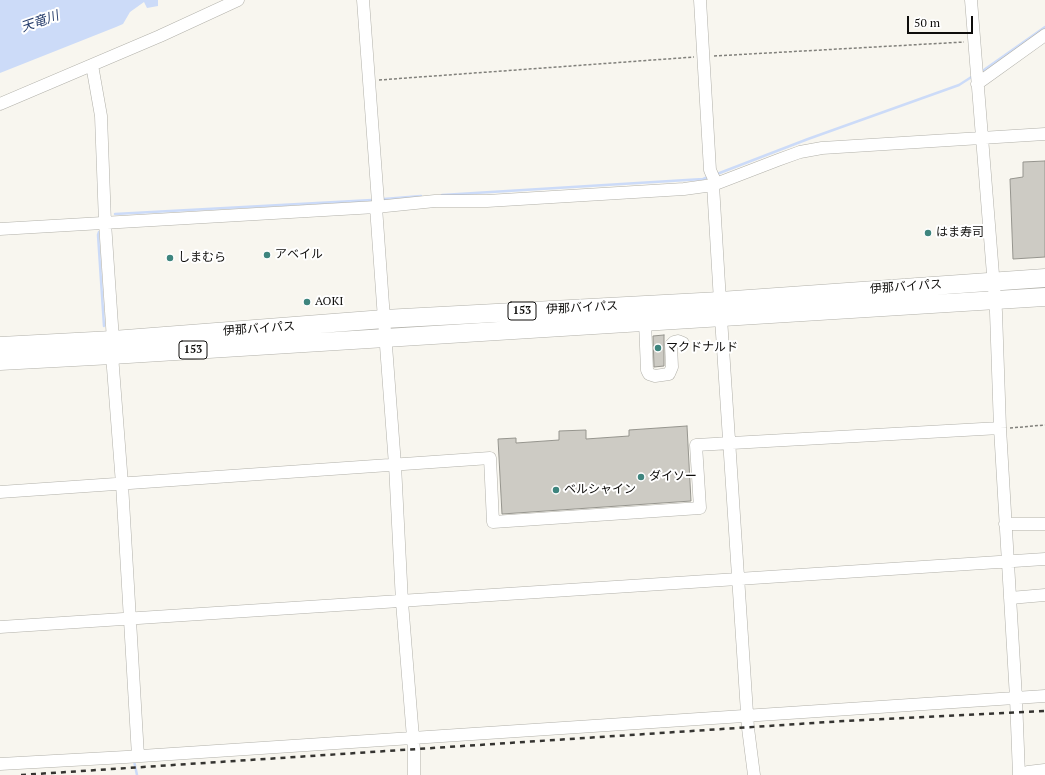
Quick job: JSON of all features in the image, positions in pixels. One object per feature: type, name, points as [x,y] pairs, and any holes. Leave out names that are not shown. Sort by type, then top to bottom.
[{"type":"highway","name":"伊那バイパス","points":[[0,346],[113,348],[386,339],[645,322],[720,309],[993,281],[1045,278]]},
{"type":"highway","name":"伊那バイパス","points":[[0,361],[384,320],[1045,296]]},
{"type":"highway","points":[[1028,775],[1045,773]]},
{"type":"street","points":[[0,104],[238,0]]},
{"type":"street","points":[[363,0],[378,202],[376,207],[395,465],[402,602],[413,738],[414,775]]},
{"type":"street","points":[[700,0],[747,716],[754,775]]},
{"type":"street","points":[[971,0],[995,299],[1000,428],[1016,698],[1019,775]]},
{"type":"street","points":[[977,83],[1045,35]]},
{"type":"street","points":[[92,65],[101,116],[105,223],[113,348],[118,484],[130,619],[138,756]]},
{"type":"street","points":[[0,229],[376,207],[435,201],[487,201],[684,189],[712,178],[778,160],[800,152],[822,148],[1045,134]]},
{"type":"street","points":[[645,322],[647,370],[650,374],[655,376],[669,374],[672,367],[671,345],[678,340],[683,343]]},
{"type":"street","points":[[0,492],[490,458],[493,522],[525,520],[700,508],[696,446],[1000,428]]},
{"type":"street","points":[[1005,524],[1045,524]]},
{"type":"street","points":[[0,628],[1045,560]]},
{"type":"street","points":[[1010,598],[1045,596]]},
{"type":"street","points":[[0,764],[1045,696]]},
{"type":"path","points":[[369,81],[704,57],[968,42],[974,44]]},
{"type":"path","points":[[1000,428],[1045,425]]},
{"type":"water","name":"天竜川","points":[[0,0],[158,0],[158,6],[147,8],[144,2],[130,12],[123,24],[0,73]]},
{"type":"building","points":[[1045,161],[1045,257],[1013,259],[1010,179],[1023,177],[1023,162]]},
{"type":"building","points":[[664,335],[664,366],[654,367],[653,336]]},
{"type":"building","points":[[687,426],[691,501],[502,514],[498,439],[516,438],[516,443],[559,440],[559,431],[586,430],[586,439],[629,436],[629,430]]},
{"type":"waterway","points":[[981,72],[1045,27]]},
{"type":"waterway","points":[[717,174],[808,139],[959,85],[973,76]]},
{"type":"waterway","points":[[442,195],[703,179],[708,177]]},
{"type":"waterway","points":[[384,199],[421,196]]},
{"type":"waterway","points":[[115,214],[372,200]]},
{"type":"waterway","points":[[99,232],[104,326]]},
{"type":"waterway","points":[[134,761],[137,775]]},
{"type":"railway","points":[[21,775],[844,721],[1045,711]]},
{"type":"place","name":"はま寿司","points":[[928,233]]},
{"type":"place","name":"アベイル","points":[[267,255]]},
{"type":"place","name":"しまむら","points":[[170,258]]},
{"type":"place","name":"AOKI","points":[[307,302]]},
{"type":"place","name":"マクドナルド","points":[[658,348]]},
{"type":"place","name":"ダイソー","points":[[641,477]]},
{"type":"place","name":"ベルシャイン","points":[[556,490]]}]
